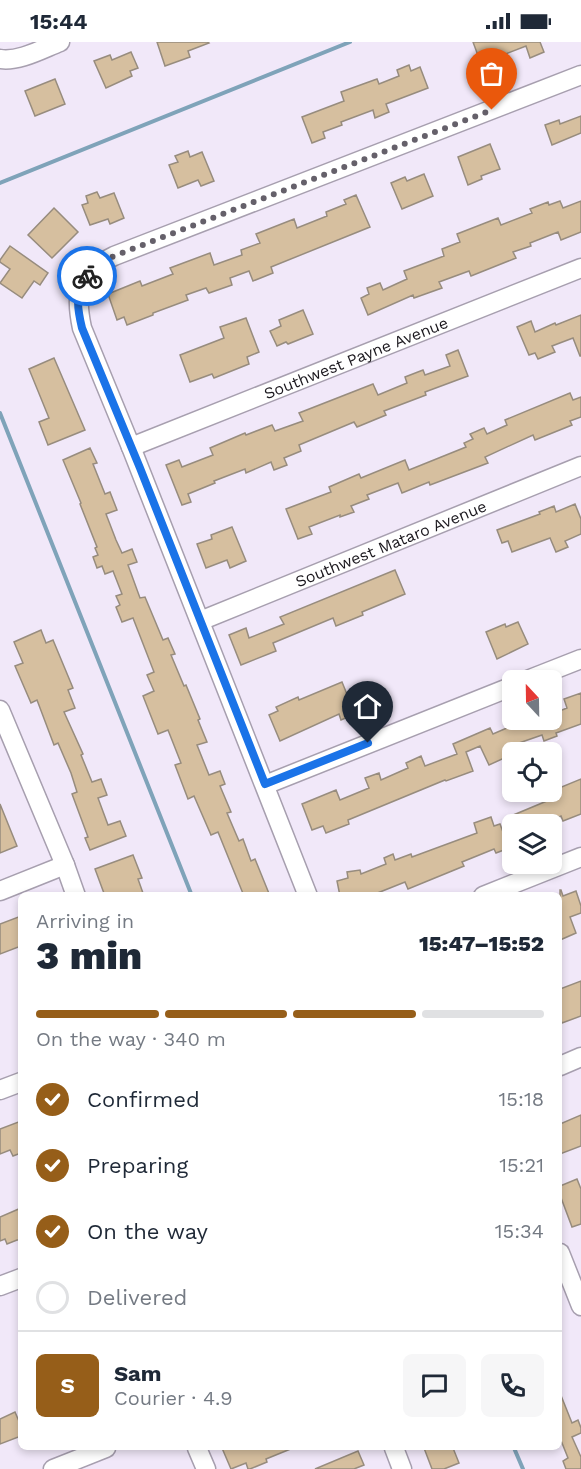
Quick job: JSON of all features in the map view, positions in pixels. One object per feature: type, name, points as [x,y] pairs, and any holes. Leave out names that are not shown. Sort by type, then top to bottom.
[{"type":"street","points":[[0,59],[23,56],[60,42]]},
{"type":"street","points":[[306,892],[82,328],[78,312],[80,288],[93,268],[114,256],[581,75]]},
{"type":"street","name":"Southwest Payne Avenue","points":[[131,447],[581,268]]},
{"type":"street","name":"Southwest Mataro Avenue","points":[[200,621],[581,466]]},
{"type":"street","points":[[553,670],[581,659]]},
{"type":"street","points":[[265,784],[502,690]]},
{"type":"street","points":[[0,710],[66,865],[75,892]]},
{"type":"street","points":[[493,892],[581,857]]},
{"type":"street","points":[[0,891],[66,865]]},
{"type":"street","points":[[562,1065],[581,1057]]},
{"type":"street","points":[[0,1090],[18,1083]]},
{"type":"street","points":[[569,1260],[581,1306]]},
{"type":"street","points":[[0,1286],[18,1279]]},
{"type":"street","points":[[53,1469],[101,1450]]},
{"type":"street","points":[[198,1450],[206,1469]]},
{"type":"street","points":[[394,1450],[402,1469]]},
{"type":"building","points":[[157,42],[209,43],[188,51],[190,57],[165,66]]},
{"type":"building","points":[[473,42],[540,42],[544,52],[530,58],[526,46],[495,58],[497,63],[483,69]]},
{"type":"building","points":[[131,52],[138,68],[130,71],[132,76],[106,88],[94,61],[110,55],[112,60]]},
{"type":"building","points":[[409,65],[411,71],[420,67],[428,88],[386,104],[389,112],[375,118],[373,110],[341,122],[342,125],[323,132],[325,138],[312,143],[302,117],[344,101],[341,92],[377,79],[379,84],[399,76],[397,70]]},
{"type":"building","points":[[55,79],[65,104],[35,116],[25,91]]},
{"type":"building","points":[[581,116],[581,133],[552,145],[545,125],[559,120],[560,124]]},
{"type":"building","points":[[490,144],[500,169],[481,176],[482,179],[468,185],[458,157]]},
{"type":"building","points":[[188,151],[190,157],[202,152],[214,181],[201,186],[198,180],[178,188],[169,165],[178,162],[175,156]]},
{"type":"building","points":[[424,174],[433,196],[402,209],[391,183],[405,177],[407,181]]},
{"type":"building","points":[[97,192],[100,198],[114,193],[124,218],[110,224],[108,219],[90,225],[82,205],[88,203],[86,196]]},
{"type":"building","points":[[356,195],[370,227],[271,267],[273,273],[253,281],[249,271],[230,278],[232,285],[209,293],[206,288],[186,295],[188,300],[127,325],[124,317],[117,320],[108,294],[140,281],[142,286],[173,274],[170,268],[210,253],[214,265],[242,255],[241,250],[260,243],[256,234],[294,219],[297,228],[327,216],[326,212],[346,204],[344,200]]},
{"type":"building","points":[[560,201],[563,208],[581,201],[581,232],[561,240],[558,232],[530,243],[531,246],[513,252],[516,258],[471,276],[469,271],[439,282],[442,288],[414,298],[413,295],[368,315],[361,298],[369,294],[367,288],[380,283],[383,290],[407,279],[404,271],[444,256],[442,249],[460,242],[457,234],[498,218],[501,225],[532,213],[530,209],[548,202],[549,205]]},
{"type":"building","points":[[54,208],[78,232],[52,258],[28,235]]},
{"type":"building","points":[[10,246],[48,273],[40,285],[34,281],[22,298],[0,283],[10,269],[0,260]]},
{"type":"building","points":[[303,310],[313,334],[277,346],[270,331],[281,326],[279,320]]},
{"type":"building","points":[[581,315],[581,356],[573,338],[552,346],[555,352],[538,359],[535,353],[529,355],[517,327],[531,321],[535,332]]},
{"type":"building","points":[[246,318],[259,352],[247,357],[249,364],[214,378],[212,374],[190,382],[180,355],[224,338],[220,327]]},
{"type":"building","points":[[458,350],[468,376],[425,392],[426,395],[384,411],[386,415],[357,427],[354,422],[299,445],[301,451],[284,458],[287,465],[274,470],[271,462],[246,473],[245,469],[214,481],[215,483],[188,494],[191,502],[182,505],[166,465],[179,460],[182,467],[213,455],[210,448],[245,433],[246,435],[272,425],[275,431],[303,421],[299,413],[373,384],[378,395],[407,383],[405,377],[423,370],[425,375],[450,366],[446,355]]},
{"type":"building","points":[[54,358],[85,430],[48,445],[39,422],[49,418],[29,369]]},
{"type":"building","points":[[570,393],[573,400],[581,397],[581,417],[570,421],[572,425],[535,440],[533,435],[485,457],[488,463],[430,485],[429,482],[402,493],[398,483],[367,495],[369,499],[351,506],[354,512],[309,527],[312,534],[298,539],[286,509],[331,492],[329,487],[359,474],[361,478],[405,460],[409,470],[466,447],[464,443],[473,439],[470,434],[484,428],[487,434],[507,425],[505,420]]},
{"type":"building","points":[[90,448],[97,463],[93,464],[105,494],[110,492],[117,510],[106,514],[116,540],[122,553],[132,549],[137,562],[128,565],[140,598],[145,597],[163,640],[168,638],[175,654],[171,655],[200,719],[198,720],[207,742],[197,745],[209,775],[220,771],[225,784],[220,786],[231,812],[227,813],[239,841],[243,839],[251,861],[255,859],[268,892],[242,892],[218,832],[211,835],[194,796],[188,799],[175,765],[181,763],[168,730],[158,734],[143,696],[154,691],[147,675],[154,672],[133,618],[122,622],[116,607],[120,605],[116,596],[122,594],[113,571],[105,574],[102,566],[97,568],[93,557],[98,555],[95,548],[97,547],[63,460]]},
{"type":"building","points":[[575,504],[581,519],[581,534],[565,541],[568,547],[556,552],[550,538],[512,552],[508,541],[502,543],[497,530],[540,514],[539,512],[554,506],[556,512]]},
{"type":"building","points":[[232,527],[246,561],[230,568],[227,560],[206,568],[197,544],[212,539],[211,535]]},
{"type":"building","points":[[395,570],[405,594],[336,626],[333,618],[273,643],[276,651],[241,665],[229,635],[246,628],[249,638],[284,624],[280,617]]},
{"type":"building","points":[[518,622],[528,644],[497,659],[486,632],[505,624],[506,627]]},
{"type":"building","points":[[41,630],[46,643],[53,640],[73,688],[68,690],[75,708],[64,712],[83,754],[81,755],[92,782],[101,779],[107,795],[98,798],[108,825],[120,821],[126,836],[90,850],[85,838],[88,837],[72,794],[77,792],[71,773],[58,743],[54,745],[37,700],[31,703],[15,666],[23,663],[14,642]]},
{"type":"building","points":[[342,682],[355,714],[341,720],[339,714],[280,741],[269,715],[278,711],[276,707]]},
{"type":"building","points":[[581,693],[581,724],[556,733],[557,736],[544,741],[542,735],[522,742],[502,742],[502,759],[489,765],[480,746],[466,752],[473,771],[445,780],[348,820],[349,824],[326,833],[323,826],[312,830],[302,804],[336,790],[340,800],[369,788],[365,778],[379,773],[381,780],[408,768],[406,763],[421,756],[425,766],[457,754],[453,744],[490,728],[493,734],[502,730],[562,730],[562,710],[567,708],[564,699]]},
{"type":"building","points":[[581,779],[581,814],[563,821],[562,814],[516,814],[544,802],[562,802],[562,787]]},
{"type":"building","points":[[0,804],[17,846],[0,853]]},
{"type":"building","points":[[491,817],[494,826],[500,824],[502,829],[502,851],[496,853],[494,849],[462,862],[464,866],[408,889],[405,882],[380,892],[339,892],[337,881],[348,878],[347,872],[360,870],[361,874],[386,864],[384,858],[393,854],[395,860],[411,854],[412,857],[477,833],[474,823]]},
{"type":"building","points":[[133,855],[142,878],[138,879],[143,892],[104,892],[95,869]]},
{"type":"building","points":[[576,891],[581,913],[570,917],[576,933],[562,939],[562,893],[563,896]]},
{"type":"building","points":[[18,917],[18,947],[0,954],[0,924]]},
{"type":"building","points":[[581,981],[581,1016],[562,1023],[562,988]]},
{"type":"building","points":[[581,1115],[581,1146],[562,1153],[562,1123]]},
{"type":"building","points":[[18,1122],[18,1154],[13,1156],[10,1150],[0,1154],[0,1129]]},
{"type":"building","points":[[577,1179],[581,1189],[581,1224],[572,1227],[562,1200],[562,1185]]},
{"type":"building","points":[[18,1209],[18,1240],[7,1244],[5,1239],[0,1241],[0,1217]]},
{"type":"building","points":[[562,1398],[572,1423],[578,1420],[581,1428],[581,1433],[572,1437],[581,1457],[581,1469],[566,1469],[563,1461],[568,1458],[562,1443]]},
{"type":"building","points":[[15,1412],[18,1419],[18,1437],[0,1444],[0,1419]]},
{"type":"building","points":[[223,1450],[288,1450],[266,1459],[267,1462],[250,1469],[246,1463],[231,1469]]},
{"type":"building","points":[[425,1450],[454,1450],[459,1463],[444,1469],[432,1469]]},
{"type":"building","points":[[358,1451],[364,1465],[354,1469],[315,1469]]},
{"type":"waterway","points":[[0,183],[350,42]]},
{"type":"waterway","points":[[0,413],[190,892]]},
{"type":"waterway","points":[[515,1450],[523,1469]]},
{"type":"way so far","points":[[87,276],[93,268],[114,256],[492,110]]},
{"type":"route","points":[[87,276],[80,288],[78,298],[78,312],[82,328],[265,784],[368,743]]}]
